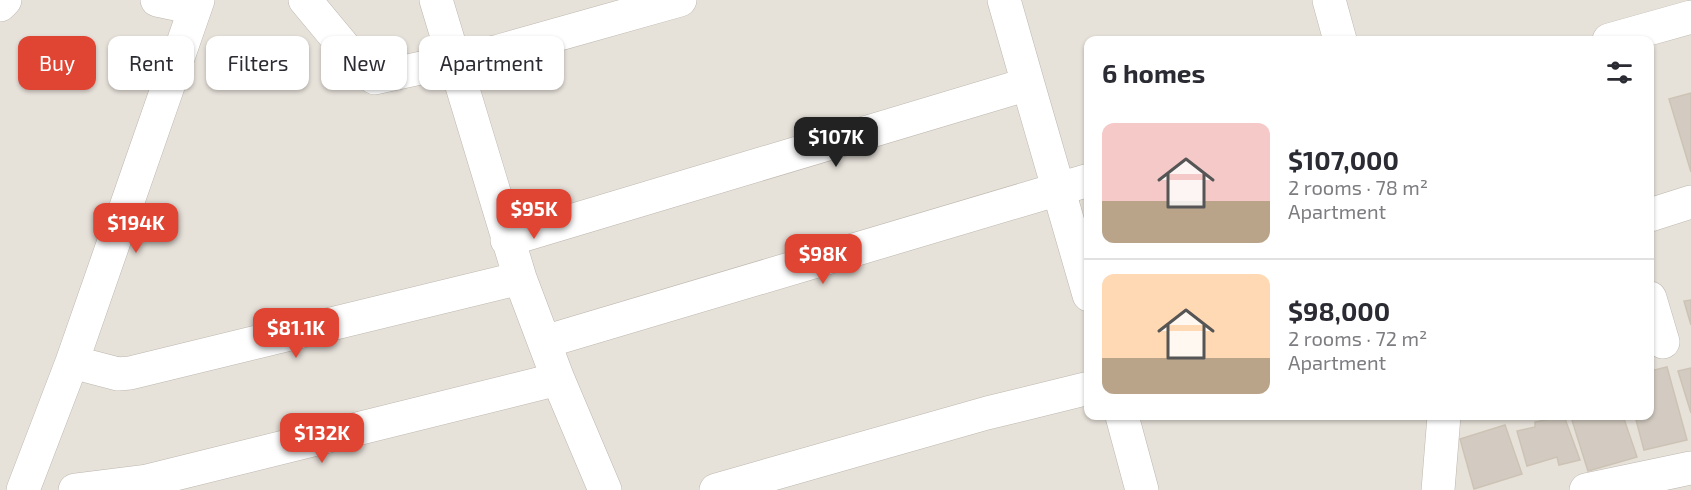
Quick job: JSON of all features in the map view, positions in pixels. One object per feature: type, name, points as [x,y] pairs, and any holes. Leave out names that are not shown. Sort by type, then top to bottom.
[{"type":"street","points":[[0,5],[5,0]]},
{"type":"street","points":[[23,490],[72,362],[196,4],[157,0]]},
{"type":"street","points":[[305,0],[370,76],[388,76],[419,69]]},
{"type":"street","points":[[436,0],[447,36]]},
{"type":"street","points":[[547,36],[680,0]]},
{"type":"street","points":[[1004,0],[1028,84],[1074,183],[1084,258]]},
{"type":"street","points":[[1336,2],[1340,36]]},
{"type":"street","points":[[1623,36],[1691,17]]},
{"type":"street","points":[[507,240],[1028,84]]},
{"type":"street","points":[[463,90],[520,278],[558,380],[605,490]]},
{"type":"street","points":[[544,342],[1074,183]]},
{"type":"street","points":[[1654,214],[1691,202]]},
{"type":"street","points":[[72,362],[118,374],[130,373],[520,278]]},
{"type":"street","points":[[1654,308],[1668,341]]},
{"type":"street","points":[[75,490],[147,481],[558,380]]},
{"type":"street","points":[[716,490],[987,413],[1084,389]]},
{"type":"street","points":[[1123,420],[1142,490]]},
{"type":"street","points":[[1438,490],[1444,420]]},
{"type":"street","points":[[1586,490],[1691,468]]},
{"type":"shaded area","points":[[0,0],[1691,0],[1691,490],[0,490]]},
{"type":"building","points":[[1691,93],[1691,172],[1669,99]]},
{"type":"building","points":[[1691,300],[1691,325],[1684,301]]},
{"type":"building","points":[[1667,367],[1687,440],[1644,450],[1636,420],[1654,420],[1654,370]]},
{"type":"building","points":[[1691,368],[1691,413],[1678,371]]},
{"type":"building","points":[[1565,420],[1580,460],[1559,465],[1557,457],[1527,466],[1517,431],[1535,427],[1535,422]]},
{"type":"building","points":[[1572,420],[1624,420],[1637,457],[1588,471]]},
{"type":"building","points":[[1505,425],[1522,474],[1474,489],[1460,439]]}]
